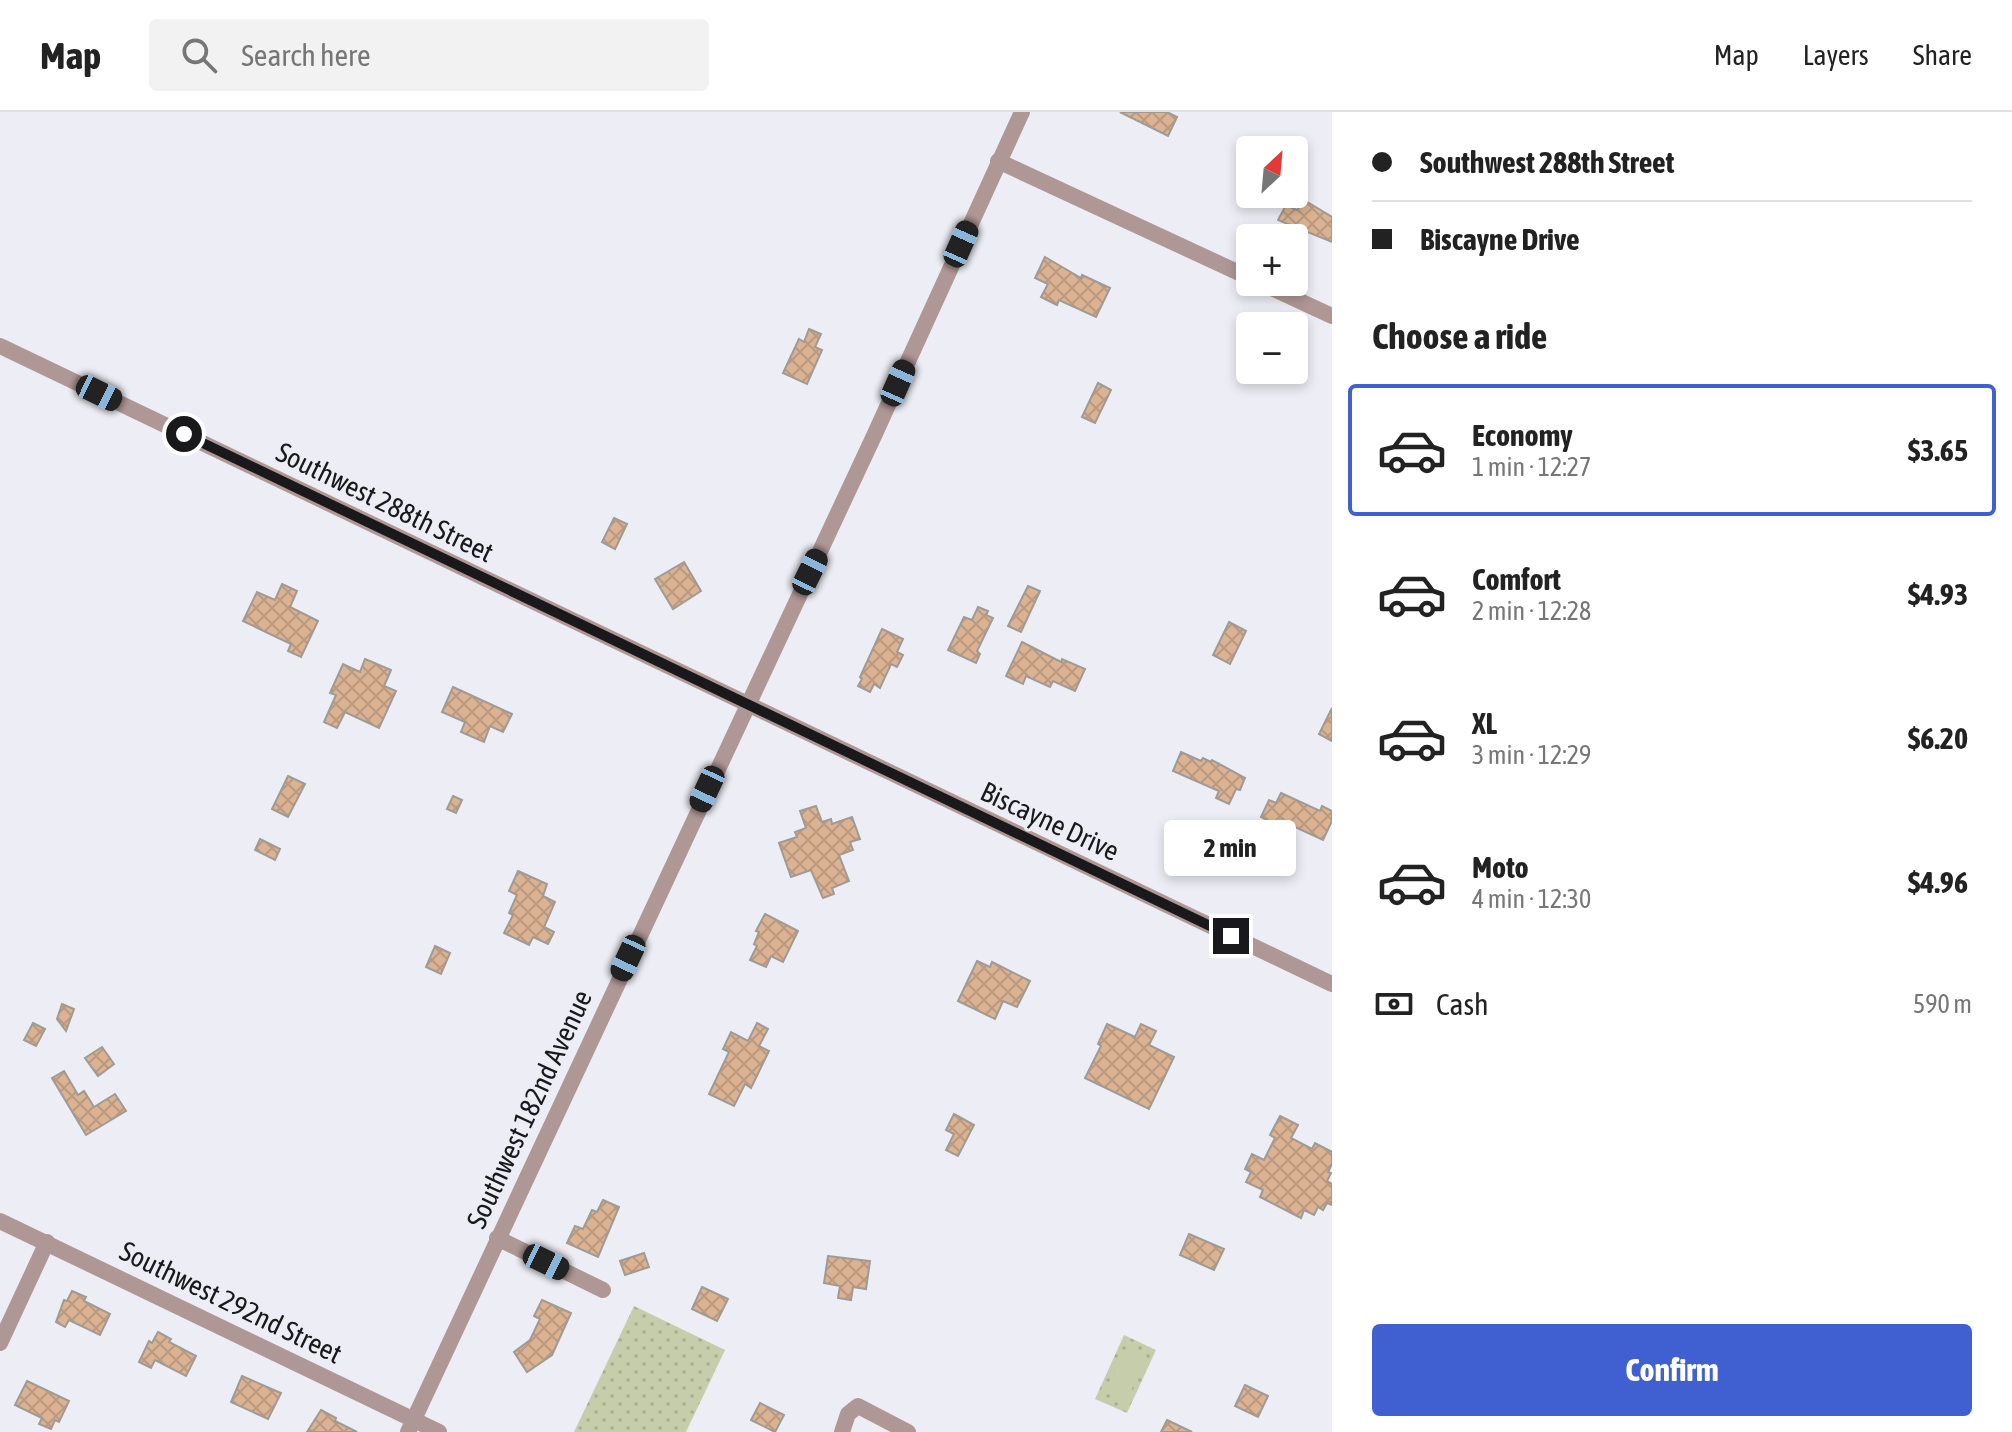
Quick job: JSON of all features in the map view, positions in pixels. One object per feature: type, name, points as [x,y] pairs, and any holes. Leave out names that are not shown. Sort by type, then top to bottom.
[{"type":"street","name":"Southwest 182nd Avenue","points":[[411,1426],[1022,112]]},
{"type":"street","points":[[998,161],[1236,272]]},
{"type":"street","points":[[1289,296],[1332,316]]},
{"type":"street","name":"Southwest 288th Street","points":[[0,346],[747,705]]},
{"type":"street","name":"Biscayne Drive","points":[[747,705],[1332,984]]},
{"type":"street","name":"Southwest 292nd Street","points":[[0,1221],[411,1426],[439,1432]]},
{"type":"street","points":[[497,1238],[603,1290]]},
{"type":"street","points":[[0,1343],[47,1242]]},
{"type":"street","points":[[842,1432],[854,1407],[862,1407],[908,1432]]},
{"type":"green space","points":[[634,1306],[725,1350],[686,1432],[574,1432]]},
{"type":"green space","points":[[1124,1335],[1156,1350],[1127,1413],[1095,1399]]},
{"type":"green space","points":[[1125,1349],[1146,1358],[1126,1402],[1105,1392]]},
{"type":"building","points":[[1120,112],[1167,112],[1177,117],[1168,136]]},
{"type":"building","points":[[1308,202],[1332,217],[1332,242],[1308,232],[1308,224],[1288,224],[1278,220],[1284,208],[1308,208]]},
{"type":"building","points":[[1045,257],[1081,278],[1082,275],[1110,288],[1096,317],[1059,300],[1057,305],[1041,297],[1048,284],[1035,278]]},
{"type":"building","points":[[809,329],[821,334],[815,347],[822,350],[807,384],[783,373],[799,339],[804,342]]},
{"type":"building","points":[[1098,383],[1111,390],[1095,423],[1082,417]]},
{"type":"building","points":[[614,518],[627,524],[615,549],[602,542]]},
{"type":"building","points":[[684,562],[701,591],[673,609],[655,579]]},
{"type":"building","points":[[282,584],[297,591],[290,607],[318,621],[301,657],[288,651],[291,644],[243,621],[257,592],[275,600]]},
{"type":"building","points":[[1028,586],[1040,591],[1021,632],[1008,626]]},
{"type":"building","points":[[978,607],[988,611],[986,615],[993,618],[977,651],[980,654],[976,663],[948,650],[964,617],[972,620]]},
{"type":"building","points":[[1229,622],[1246,631],[1230,664],[1213,655]]},
{"type":"building","points":[[882,629],[903,639],[897,652],[903,655],[897,667],[891,664],[880,688],[874,684],[870,692],[858,686]]},
{"type":"building","points":[[1022,642],[1061,662],[1062,659],[1085,669],[1075,691],[1053,681],[1050,687],[1026,676],[1023,684],[1006,676]]},
{"type":"building","points":[[365,659],[391,670],[384,686],[396,691],[379,728],[345,712],[337,728],[324,722],[336,695],[330,693],[343,664],[360,672]]},
{"type":"building","points":[[453,687],[512,714],[503,732],[490,726],[484,742],[461,732],[465,722],[442,712]]},
{"type":"building","points":[[1332,708],[1332,741],[1319,734]]},
{"type":"building","points":[[1181,752],[1201,761],[1203,758],[1212,760],[1245,778],[1229,804],[1216,798],[1219,791],[1173,771]]},
{"type":"building","points":[[288,776],[305,784],[288,817],[272,809]]},
{"type":"building","points":[[1281,793],[1320,811],[1322,806],[1332,811],[1332,821],[1323,840],[1280,820],[1277,825],[1261,817],[1269,800],[1276,803]]},
{"type":"building","points":[[453,796],[462,800],[456,813],[447,809]]},
{"type":"building","points":[[816,806],[822,822],[831,819],[832,824],[852,817],[860,839],[850,842],[853,850],[839,855],[849,881],[832,888],[834,894],[823,898],[811,870],[791,877],[779,843],[797,837],[795,832],[806,828],[800,811]]},
{"type":"building","points":[[260,839],[280,849],[275,860],[255,850]]},
{"type":"building","points":[[518,871],[547,884],[543,896],[555,902],[544,927],[554,932],[548,944],[533,937],[529,945],[504,933],[513,915],[509,913],[517,895],[509,891]]},
{"type":"building","points":[[765,914],[798,931],[783,962],[771,956],[766,967],[750,960],[757,946],[754,944],[759,932],[756,931]]},
{"type":"building","points":[[435,946],[450,953],[441,974],[426,967]]},
{"type":"building","points":[[977,961],[990,967],[992,962],[1030,981],[1017,1007],[1003,1001],[995,1019],[958,1001]]},
{"type":"building","points":[[62,1004],[74,1009],[66,1031],[57,1019]]},
{"type":"building","points":[[33,1023],[45,1029],[36,1046],[24,1040]]},
{"type":"building","points":[[757,1023],[768,1029],[759,1046],[769,1051],[751,1088],[745,1084],[734,1106],[709,1094],[729,1052],[723,1049],[731,1032],[748,1041]]},
{"type":"building","points":[[1107,1024],[1135,1037],[1141,1024],[1156,1031],[1149,1045],[1174,1057],[1149,1109],[1085,1078],[1101,1046],[1098,1044]]},
{"type":"building","points":[[102,1047],[114,1064],[98,1076],[85,1058]]},
{"type":"building","points":[[64,1071],[78,1095],[84,1091],[94,1107],[115,1094],[126,1111],[86,1135],[52,1078]]},
{"type":"building","points":[[954,1114],[974,1125],[958,1156],[946,1150],[954,1134],[946,1130]]},
{"type":"building","points":[[1280,1116],[1298,1125],[1291,1138],[1312,1149],[1315,1143],[1332,1152],[1328,1172],[1331,1173],[1327,1181],[1332,1184],[1332,1205],[1327,1203],[1323,1210],[1318,1207],[1314,1215],[1304,1210],[1301,1218],[1260,1197],[1263,1190],[1246,1182],[1251,1172],[1245,1169],[1252,1154],[1264,1160],[1275,1138],[1270,1135]]},
{"type":"building","points":[[603,1200],[619,1207],[598,1257],[567,1243],[575,1226],[583,1229],[592,1210],[597,1212]]},
{"type":"building","points":[[1189,1234],[1224,1249],[1214,1270],[1180,1255]]},
{"type":"building","points":[[644,1253],[649,1267],[625,1275],[620,1261]]},
{"type":"building","points":[[828,1256],[870,1261],[866,1289],[853,1287],[851,1300],[838,1298],[840,1286],[824,1283]]},
{"type":"building","points":[[702,1287],[728,1299],[717,1321],[692,1309]]},
{"type":"building","points":[[72,1291],[110,1314],[100,1335],[69,1320],[65,1327],[56,1322],[64,1300],[67,1301]]},
{"type":"building","points":[[542,1300],[571,1313],[552,1355],[527,1372],[514,1352],[530,1340],[540,1319],[534,1316]]},
{"type":"building","points":[[158,1332],[171,1339],[169,1342],[196,1356],[186,1376],[155,1360],[151,1368],[139,1362],[149,1341],[152,1343]]},
{"type":"building","points":[[242,1376],[281,1393],[268,1419],[231,1402]]},
{"type":"building","points":[[27,1381],[69,1401],[59,1422],[55,1420],[51,1429],[39,1424],[42,1418],[15,1405]]},
{"type":"building","points":[[1245,1385],[1268,1396],[1258,1417],[1235,1406]]},
{"type":"building","points":[[760,1403],[784,1415],[775,1432],[751,1420]]},
{"type":"building","points":[[321,1410],[336,1418],[335,1421],[357,1432],[307,1432]]},
{"type":"building","points":[[1167,1420],[1192,1432],[1161,1432]]},
{"type":"route","points":[[184,434],[1231,936]]}]
